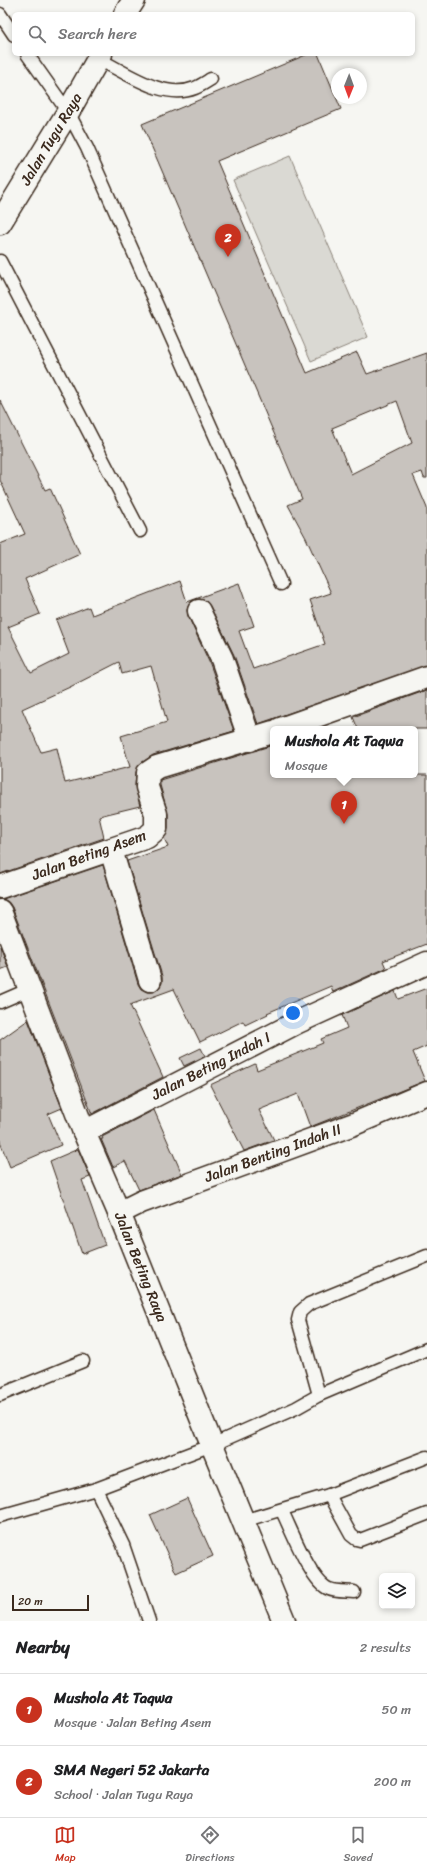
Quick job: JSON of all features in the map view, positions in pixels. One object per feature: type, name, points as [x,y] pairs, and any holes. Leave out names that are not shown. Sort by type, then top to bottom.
[{"type":"street","points":[[126,12],[134,0]]},
{"type":"street","name":"Jalan Tugu Raya","points":[[0,223],[68,112],[99,57]]},
{"type":"street","points":[[199,611],[222,659],[250,740]]},
{"type":"street","points":[[288,726],[427,677]]},
{"type":"street","name":"Jalan Beting Asem","points":[[0,887],[147,837],[156,829],[156,814],[146,787],[148,773],[157,767],[270,733]]},
{"type":"street","points":[[111,850],[150,980]]},
{"type":"street","name":"Jalan Beting Raya","points":[[0,911],[84,1132],[119,1213],[284,1621]]},
{"type":"street","name":"Jalan Beting Indah I","points":[[84,1132],[298,1022],[427,963]]},
{"type":"street","name":"Jalan Benting Indah II","points":[[119,1213],[141,1202],[354,1124],[427,1093]]},
{"type":"lane","points":[[0,14],[12,32]]},
{"type":"lane","points":[[28,56],[68,112],[90,155],[281,584]]},
{"type":"lane","points":[[99,57],[154,88],[178,92],[195,88],[211,79]]},
{"type":"lane","points":[[0,261],[140,531]]},
{"type":"lane","points":[[0,1002],[30,989]]},
{"type":"lane","points":[[319,1395],[298,1320],[300,1312],[309,1304],[427,1256]]},
{"type":"lane","points":[[0,1516],[96,1489],[212,1445],[296,1408],[319,1395],[427,1349]]},
{"type":"lane","points":[[0,1395],[83,1362]]},
{"type":"lane","points":[[243,1522],[329,1495],[427,1457]]},
{"type":"lane","points":[[96,1489],[123,1545],[149,1621]]},
{"type":"lane","points":[[329,1495],[351,1535],[360,1540],[427,1514]]},
{"type":"lane","points":[[282,1511],[307,1563],[316,1577],[330,1590],[354,1592]]},
{"type":"shaded area","points":[[290,156],[368,337],[311,361],[233,180]]},
{"type":"building","points":[[303,56],[319,56],[331,85],[331,104],[339,104],[341,109],[217,161],[307,373],[357,352],[367,374],[427,353],[427,478],[424,478],[422,472],[413,475],[427,508],[427,665],[258,724],[234,655],[210,606],[206,601],[200,599],[193,600],[189,604],[187,610],[188,616],[210,664],[234,731],[153,755],[141,763],[136,772],[135,786],[140,806],[99,816],[104,838],[0,874],[0,544],[25,534],[0,480],[0,400],[45,490],[50,488],[80,554],[25,579],[40,614],[8,627],[31,673],[69,654],[56,620],[89,607],[92,615],[180,581],[187,602],[239,583],[254,626],[239,631],[253,669],[325,644],[310,600],[331,593],[306,538],[288,505],[302,499],[142,124]],"holes":[[[397,401],[412,443],[351,474],[332,428]],[[119,662],[122,674],[151,666],[167,722],[121,736],[130,767],[65,783],[57,748],[41,752],[22,709]]]},
{"type":"building","points":[[427,690],[427,729],[418,729],[418,726],[357,726],[353,717]]},
{"type":"building","points":[[270,746],[270,778],[418,778],[418,775],[427,775],[427,944],[383,961],[386,968],[333,992],[331,986],[267,1013],[268,1014],[245,1025],[243,1021],[200,1042],[174,989],[130,1005],[163,1077],[92,1114],[12,907],[3,899],[103,865],[138,984],[141,989],[147,992],[154,992],[162,983],[162,976],[127,861],[168,847],[164,838],[168,829],[168,814],[160,780]]},
{"type":"building","points":[[0,946],[8,967],[0,970]]},
{"type":"building","points":[[427,988],[427,1046],[413,1052],[425,1081],[310,1127],[298,1094],[259,1110],[274,1140],[244,1151],[210,1085],[255,1064],[257,1070],[323,1043],[321,1039],[347,1028],[342,1015],[395,991],[398,999]]},
{"type":"building","points":[[28,1020],[62,1108],[48,1114],[61,1145],[10,1167],[0,1142],[0,1040]]},
{"type":"building","points":[[201,1048],[205,1056],[184,1066],[180,1058]]},
{"type":"building","points":[[154,1110],[182,1174],[139,1190],[125,1161],[113,1167],[101,1139],[103,1139],[102,1137]]},
{"type":"building","points":[[78,1149],[90,1177],[82,1180],[105,1245],[82,1254],[50,1161]]},
{"type":"building","points":[[187,1498],[213,1556],[176,1573],[150,1515]]},
{"type":"place","name":"SMA Negeri 52 Jakarta","points":[[228,257]]},
{"type":"place","name":"Mushola At Taqwa","points":[[344,824]]}]
